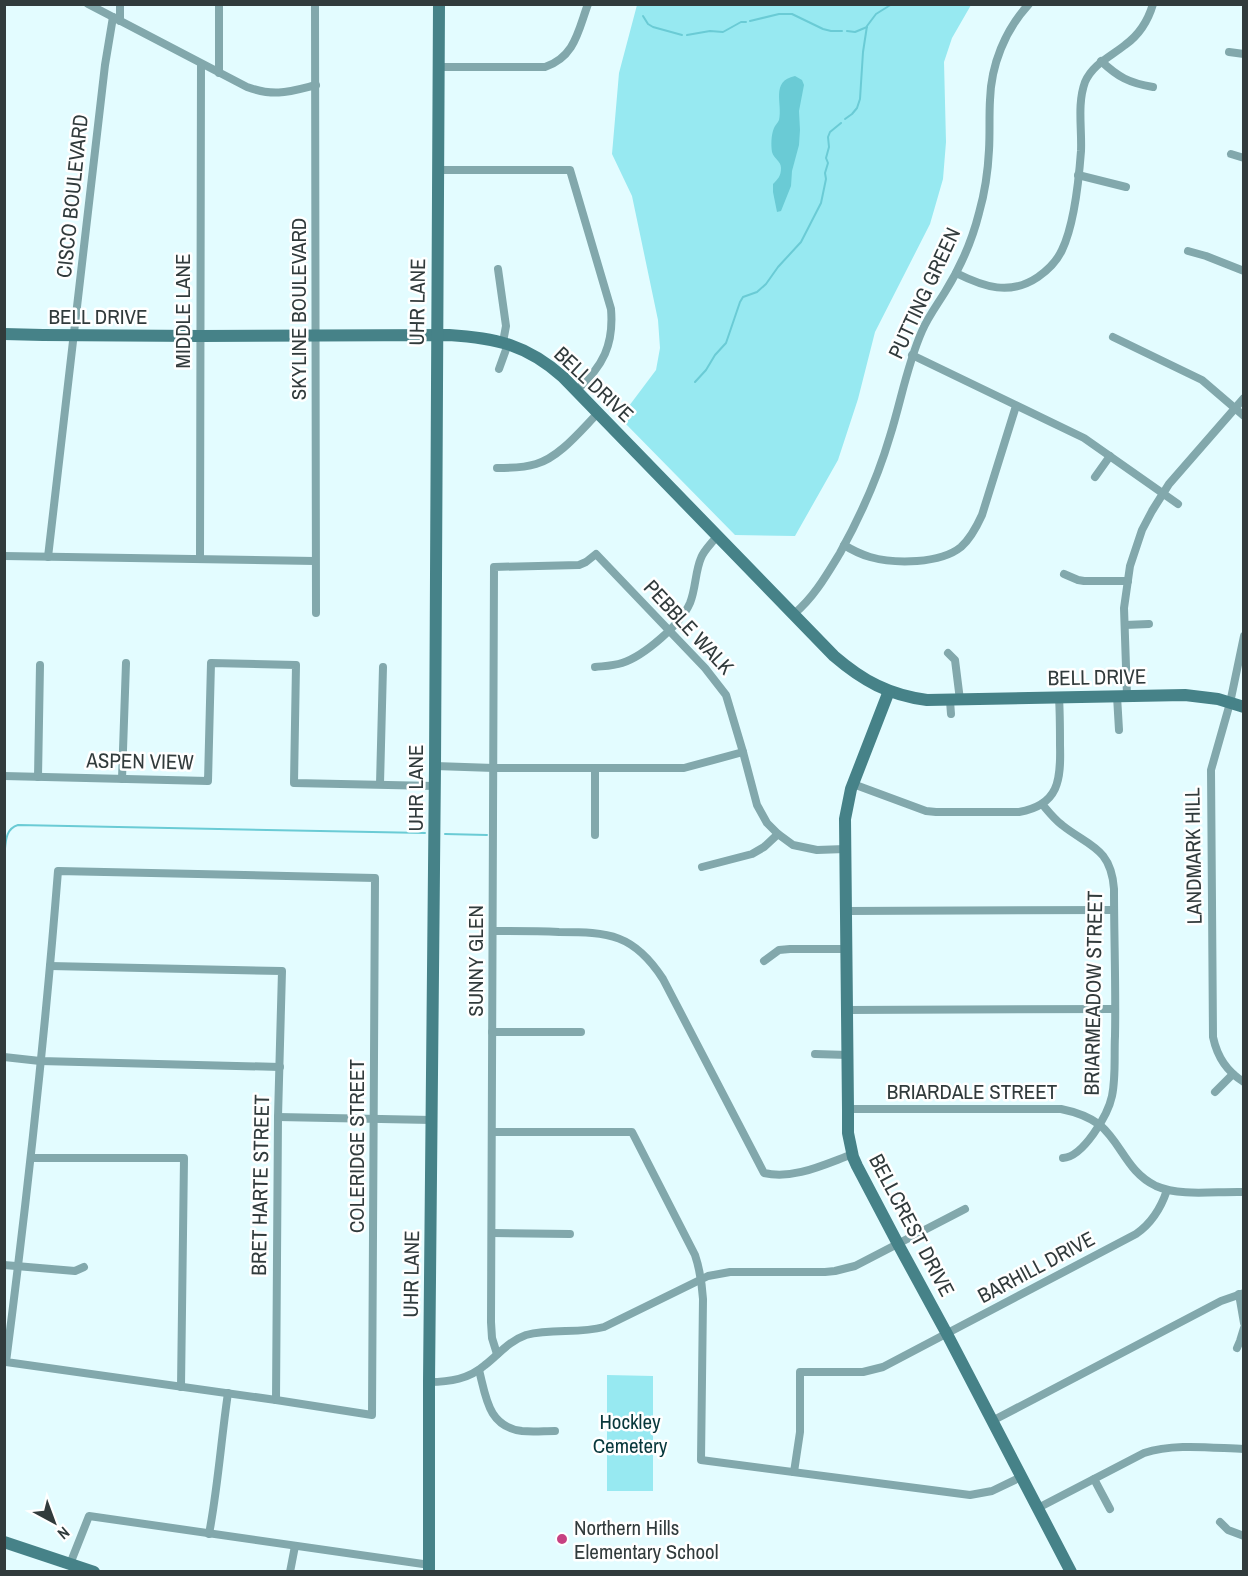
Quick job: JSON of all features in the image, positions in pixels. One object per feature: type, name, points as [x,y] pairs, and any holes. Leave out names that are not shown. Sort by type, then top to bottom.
[{"type":"street","points":[[88,4],[247,87],[275,94],[316,86]]},
{"type":"street","name":"CISCO BOULEVARD","points":[[48,557],[105,65],[120,4]]},
{"type":"street","points":[[219,4],[219,73]]},
{"type":"street","name":"SKYLINE BOULEVARD","points":[[315,4],[316,612]]},
{"type":"street","name":"UHR LANE","points":[[429,1568],[439,4]]},
{"type":"street","points":[[439,68],[545,67],[554,64],[569,51],[588,4]]},
{"type":"street","name":"PUTTING GREEN","points":[[794,614],[818,589],[871,492],[883,460],[912,355],[922,330],[956,273],[972,237],[986,182],[990,149],[990,99],[995,67],[1006,36],[1029,4]]},
{"type":"street","points":[[956,273],[984,286],[1018,287],[1044,273],[1059,257],[1068,236],[1081,150],[1082,95],[1089,75],[1101,61],[1137,34],[1147,20],[1153,4]]},
{"type":"street","points":[[1229,52],[1244,54]]},
{"type":"street","points":[[1101,61],[1123,79],[1138,85],[1153,87]]},
{"type":"street","name":"MIDDLE LANE","points":[[200,559],[201,64]]},
{"type":"street","points":[[1231,154],[1244,158]]},
{"type":"street","points":[[438,170],[570,170],[611,309],[612,327],[610,342],[602,361],[577,390]]},
{"type":"street","points":[[1078,175],[1126,187]]},
{"type":"street","points":[[1188,251],[1244,271]]},
{"type":"street","points":[[498,268],[506,326],[506,343],[499,369]]},
{"type":"street","name":"BELL DRIVE","points":[[4,334],[436,335],[482,337],[506,343],[528,351],[539,358],[577,390],[834,656],[876,686],[913,698],[955,700],[1185,695],[1204,696],[1244,706]]},
{"type":"street","points":[[1113,337],[1202,380],[1244,416]]},
{"type":"street","points":[[912,355],[1084,438],[1179,504]]},
{"type":"street","points":[[1119,730],[1124,608],[1135,550],[1142,530],[1178,473],[1244,398]]},
{"type":"street","points":[[844,545],[876,559],[913,561],[937,558],[961,547],[976,528],[982,515],[1016,406]]},
{"type":"street","points":[[497,468],[526,466],[547,460],[559,452],[599,412]]},
{"type":"street","points":[[1095,477],[1110,456]]},
{"type":"street","points":[[595,667],[612,666],[634,659],[685,614],[695,589],[701,558],[717,536]]},
{"type":"street","name":"PEBBLE WALK","points":[[494,567],[579,566],[596,554],[705,668],[726,695],[756,805],[763,818],[778,834],[793,845],[825,851],[845,849]]},
{"type":"street","points":[[4,556],[315,561]]},
{"type":"street","name":"SUNNY GLEN","points":[[494,567],[491,1322],[492,1338],[497,1354]]},
{"type":"street","points":[[1064,574],[1078,580],[1128,581]]},
{"type":"street","points":[[1125,625],[1149,624]]},
{"type":"street","name":"LANDMARK HILL","points":[[1233,1074],[1220,1057],[1213,1037],[1211,770],[1230,703],[1244,636]]},
{"type":"street","points":[[948,653],[956,660],[955,700],[951,714]]},
{"type":"street","points":[[122,779],[126,663]]},
{"type":"street","name":"ASPEN VIEW","points":[[4,776],[208,781],[211,663],[296,666],[294,783],[435,786]]},
{"type":"street","points":[[38,777],[40,664]]},
{"type":"street","points":[[380,784],[383,667]]},
{"type":"street","name":"BELLCREST DRIVE","points":[[889,692],[853,784],[846,810],[848,1133],[853,1154],[898,1244],[1071,1572]]},
{"type":"street","points":[[853,784],[926,811],[1019,812],[1031,810],[1042,804],[1058,783],[1061,768],[1059,698]]},
{"type":"street","points":[[435,766],[684,768],[743,752]]},
{"type":"street","points":[[595,768],[595,835]]},
{"type":"street","name":"BRIARMEADOW STREET","points":[[1042,804],[1058,822],[1100,851],[1114,882],[1113,1091],[1107,1112],[1099,1125],[1081,1149],[1068,1158],[1063,1158]]},
{"type":"street","points":[[702,867],[752,854],[778,834]]},
{"type":"street","name":"COLERIDGE STREET","points":[[50,966],[58,872],[375,878],[372,1415],[276,1400]]},
{"type":"street","points":[[846,911],[1114,910]]},
{"type":"street","points":[[493,931],[606,934],[622,939],[642,952],[663,979],[764,1173],[786,1175],[853,1154]]},
{"type":"street","points":[[764,960],[779,950],[847,949]]},
{"type":"street","points":[[50,966],[6,1362],[276,1400]]},
{"type":"street","name":"BRET HARTE STREET","points":[[50,966],[282,971],[278,1117],[276,1400]]},
{"type":"street","points":[[848,1010],[1115,1009]]},
{"type":"street","points":[[492,1032],[581,1032]]},
{"type":"street","points":[[815,1054],[848,1055]]},
{"type":"street","points":[[4,1057],[40,1061],[280,1067]]},
{"type":"street","points":[[1215,1092],[1233,1074],[1244,1082]]},
{"type":"street","name":"BRIARDALE STREET","points":[[848,1109],[1062,1109],[1088,1117],[1099,1125],[1132,1168],[1149,1182],[1167,1190],[1180,1192],[1244,1192]]},
{"type":"street","points":[[278,1117],[432,1120]]},
{"type":"street","points":[[493,1132],[632,1132],[696,1256],[701,1278],[703,1299],[701,1460],[970,1495],[992,1491],[1021,1477]]},
{"type":"street","points":[[30,1158],[184,1158],[181,1387]]},
{"type":"street","name":"BARHILL DRIVE","points":[[794,1472],[800,1432],[800,1372],[870,1371],[883,1367],[1136,1234],[1156,1214],[1167,1190]]},
{"type":"street","points":[[429,1382],[456,1380],[471,1375],[518,1339],[537,1332],[587,1331],[604,1327],[708,1276],[729,1272],[835,1271],[855,1266],[965,1209]]},
{"type":"street","points":[[492,1233],[570,1234]]},
{"type":"street","points":[[4,1265],[75,1271],[84,1267]]},
{"type":"street","points":[[992,1421],[1221,1301],[1241,1294],[1244,1323]]},
{"type":"street","points":[[1237,1348],[1244,1328]]},
{"type":"street","points":[[479,1370],[489,1408],[501,1425],[522,1431],[555,1431]]},
{"type":"street","points":[[210,1534],[228,1393]]},
{"type":"street","points":[[1038,1508],[1143,1453],[1158,1449],[1244,1449]]},
{"type":"street","points":[[1094,1479],[1110,1509]]},
{"type":"street","points":[[70,1564],[89,1516],[429,1568]]},
{"type":"street","points":[[1220,1522],[1228,1530],[1244,1536]]},
{"type":"street","points":[[4,1542],[94,1572]]},
{"type":"street","points":[[290,1572],[295,1546]]},
{"type":"green space","points":[[637,5],[971,5],[952,38],[944,62],[946,142],[943,179],[930,224],[875,332],[858,399],[838,460],[795,536],[735,535],[620,418],[656,370],[660,348],[658,320],[632,196],[612,154],[619,73]]},
{"type":"green space","name":"Hockley Cemetery","points":[[607,1375],[653,1376],[653,1491],[607,1491]]},
{"type":"shaded area","points":[[795,76],[802,80],[804,85],[799,111],[799,145],[792,171],[791,186],[781,211],[777,212],[773,184],[779,177],[781,168],[772,152],[771,143],[774,127],[780,114],[780,88],[787,79]]},
{"type":"waterway","points":[[845,119],[857,108],[860,99],[867,26],[876,14],[892,4]]},
{"type":"waterway","points":[[750,21],[779,14],[792,14],[823,29],[842,31]]},
{"type":"waterway","points":[[643,16],[653,27],[682,35]]},
{"type":"waterway","points":[[687,35],[710,31],[723,32],[741,22],[746,22]]},
{"type":"waterway","points":[[847,31],[855,32],[867,27]]},
{"type":"waterway","points":[[695,382],[726,343],[743,297],[757,292],[766,284],[801,242],[821,203],[828,163],[826,158],[829,147],[828,137],[830,132],[841,123]]},
{"type":"waterway","points":[[4,857],[8,834],[13,827],[18,825],[425,833]]},
{"type":"waterway","points":[[445,834],[487,835]]},
{"type":"place","name":"Northern Hills Elementary School","points":[[562,1539]]}]
